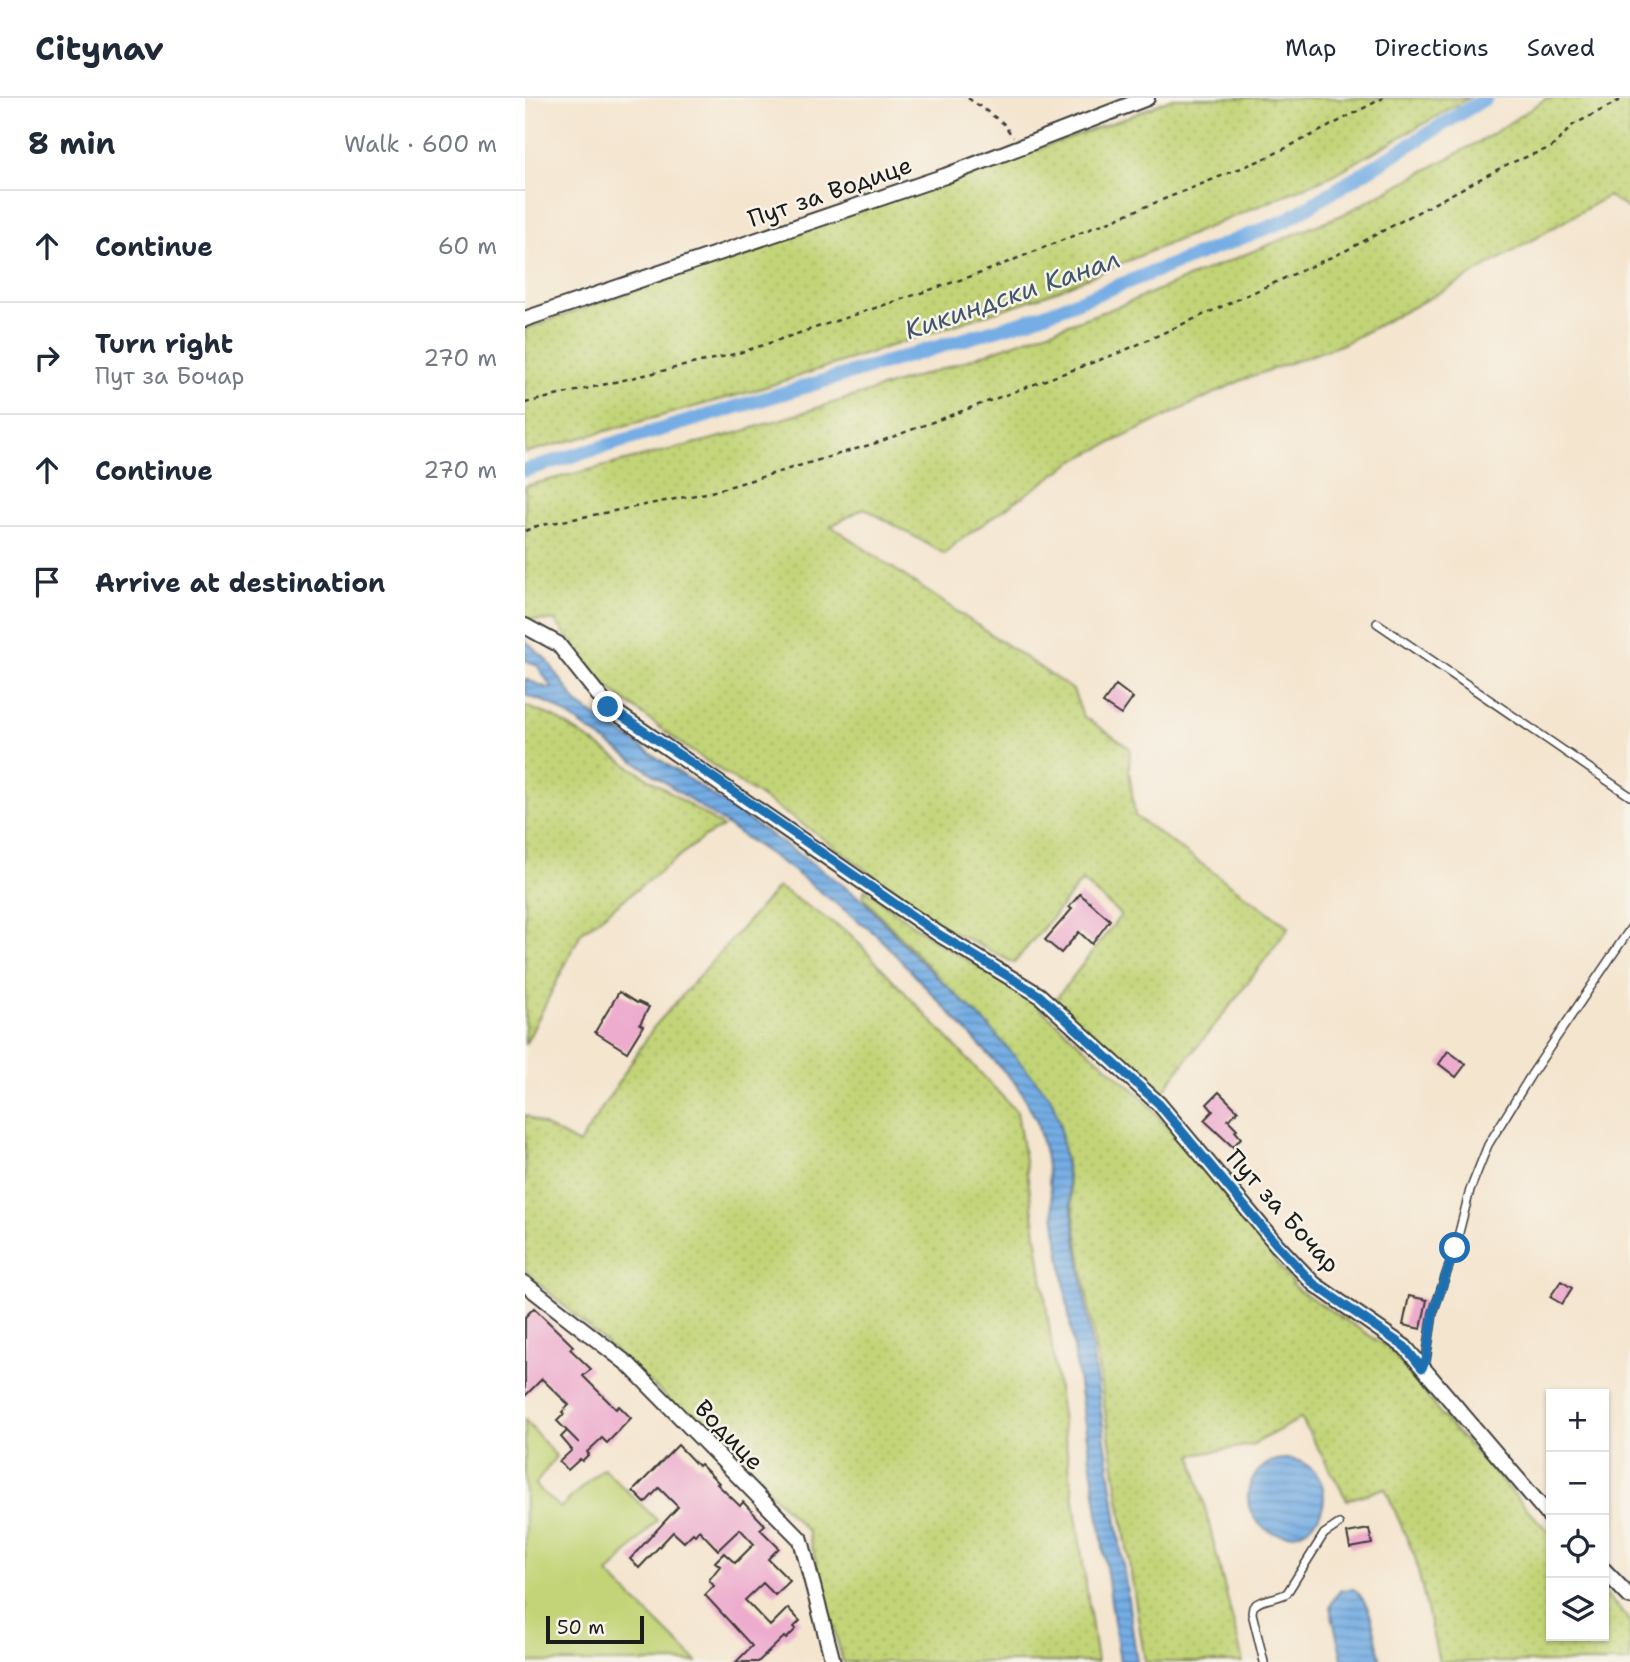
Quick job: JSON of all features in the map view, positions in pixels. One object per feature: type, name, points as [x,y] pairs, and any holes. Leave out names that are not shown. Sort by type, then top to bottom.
[{"type":"street","name":"Пут за Водице","points":[[525,319],[945,176],[1147,98]]},
{"type":"street","name":"Пут за Бочар","points":[[525,626],[558,644],[608,707],[937,933],[1039,995],[1159,1104],[1277,1245],[1314,1284],[1405,1347],[1548,1515]]},
{"type":"street","name":"Водице","points":[[525,1284],[629,1364],[801,1540],[833,1662]]},
{"type":"street","points":[[1609,1575],[1630,1597]]},
{"type":"lane","points":[[1377,623],[1630,796]]},
{"type":"lane","points":[[1422,1368],[1426,1360],[1433,1313],[1455,1248],[1470,1190],[1488,1145],[1531,1075],[1630,929]]},
{"type":"lane","points":[[1264,1662],[1252,1613],[1253,1607],[1258,1602],[1287,1593],[1324,1534],[1339,1524]]},
{"type":"path","points":[[968,98],[1008,129],[1017,149]]},
{"type":"path","points":[[525,403],[739,353],[981,273],[1266,158],[1384,98]]},
{"type":"path","points":[[525,531],[537,526],[711,492],[876,443],[1121,352],[1346,250],[1508,164],[1552,147],[1573,125],[1624,98]]},
{"type":"green space","points":[[1172,98],[1469,98],[1333,175],[1046,295],[756,390],[525,453],[525,329],[1131,116]]},
{"type":"green space","points":[[1547,98],[1630,98],[1630,210],[1608,196],[1458,283],[1343,344],[1242,380],[1075,460],[956,543],[945,554],[864,508],[831,526],[1073,690],[1083,716],[1130,748],[1129,770],[1135,816],[1289,927],[1160,1096],[1055,1000],[1121,915],[1082,881],[1014,963],[942,926],[814,832],[687,748],[608,688],[555,621],[525,619],[525,486],[737,433],[951,366],[1119,306],[1344,214],[1488,137]]},
{"type":"green space","points":[[525,706],[554,717],[723,827],[704,837],[581,933],[525,1045]]},
{"type":"green space","points":[[778,887],[850,934],[1017,1112],[1097,1662],[843,1662],[808,1532],[752,1474],[525,1271],[525,1115],[579,1144],[653,1028]]},
{"type":"green space","points":[[865,889],[932,939],[1021,992],[1142,1097],[1222,1192],[1297,1289],[1389,1348],[1443,1417],[1546,1530],[1546,1641],[1609,1641],[1609,1598],[1630,1621],[1630,1662],[1439,1662],[1415,1557],[1385,1488],[1347,1500],[1301,1418],[1252,1445],[1192,1455],[1243,1662],[1145,1662],[1060,1126],[1051,1098],[863,897]]},
{"type":"green space","points":[[525,1420],[556,1456],[535,1485],[560,1508],[603,1468],[657,1520],[608,1574],[697,1662],[525,1662]]},
{"type":"water","points":[[525,641],[547,660],[577,703],[865,902],[916,957],[985,1022],[1051,1098],[1059,1120],[1137,1662],[1120,1662],[1045,1153],[1036,1119],[1017,1085],[878,936],[791,869],[551,704],[525,695],[525,679],[552,688],[537,665],[525,660]]},
{"type":"water","points":[[1279,1459],[1293,1459],[1307,1465],[1318,1476],[1324,1497],[1321,1512],[1313,1524],[1293,1535],[1279,1535],[1265,1529],[1254,1518],[1248,1504],[1248,1490],[1254,1476],[1265,1465]]},
{"type":"water","points":[[1354,1589],[1370,1613],[1381,1662],[1343,1662],[1330,1607],[1341,1590]]},
{"type":"building","points":[[1116,685],[1133,698],[1121,715],[1103,703]]},
{"type":"building","points":[[1080,894],[1110,920],[1092,944],[1079,932],[1061,953],[1045,940],[1072,909],[1069,907]]},
{"type":"building","points":[[619,992],[649,1007],[640,1024],[643,1026],[627,1052],[595,1032]]},
{"type":"building","points":[[1448,1051],[1466,1064],[1456,1077],[1439,1064]]},
{"type":"building","points":[[1219,1092],[1238,1111],[1228,1120],[1241,1138],[1233,1147],[1204,1120],[1213,1111],[1207,1104]]},
{"type":"building","points":[[1561,1281],[1572,1288],[1562,1304],[1550,1297]]},
{"type":"building","points":[[1409,1296],[1427,1300],[1421,1329],[1403,1325]]},
{"type":"building","points":[[534,1308],[573,1346],[570,1349],[591,1369],[583,1376],[616,1409],[619,1406],[631,1418],[607,1443],[602,1438],[587,1452],[589,1454],[582,1461],[580,1459],[568,1470],[559,1462],[572,1450],[561,1437],[567,1431],[557,1421],[569,1405],[542,1379],[525,1396],[525,1317]]},
{"type":"building","points":[[678,1445],[740,1506],[743,1502],[765,1525],[760,1529],[779,1548],[768,1559],[790,1581],[775,1595],[763,1583],[745,1600],[770,1626],[788,1608],[800,1621],[786,1639],[784,1637],[758,1662],[736,1662],[752,1646],[705,1595],[714,1586],[709,1580],[720,1566],[715,1562],[724,1553],[735,1563],[754,1544],[740,1529],[718,1550],[699,1530],[684,1542],[673,1532],[639,1568],[630,1559],[678,1507],[659,1488],[645,1503],[633,1491]]},
{"type":"building","points":[[1369,1529],[1372,1544],[1350,1548],[1347,1533]]},
{"type":"waterway","name":"Кикиндски Канал","points":[[525,470],[1032,319],[1285,221],[1486,98]]},
{"type":"route","points":[[608,707],[937,933],[1039,995],[1159,1104],[1277,1245],[1314,1284],[1405,1347],[1422,1368],[1426,1360],[1433,1313],[1455,1248]]}]
